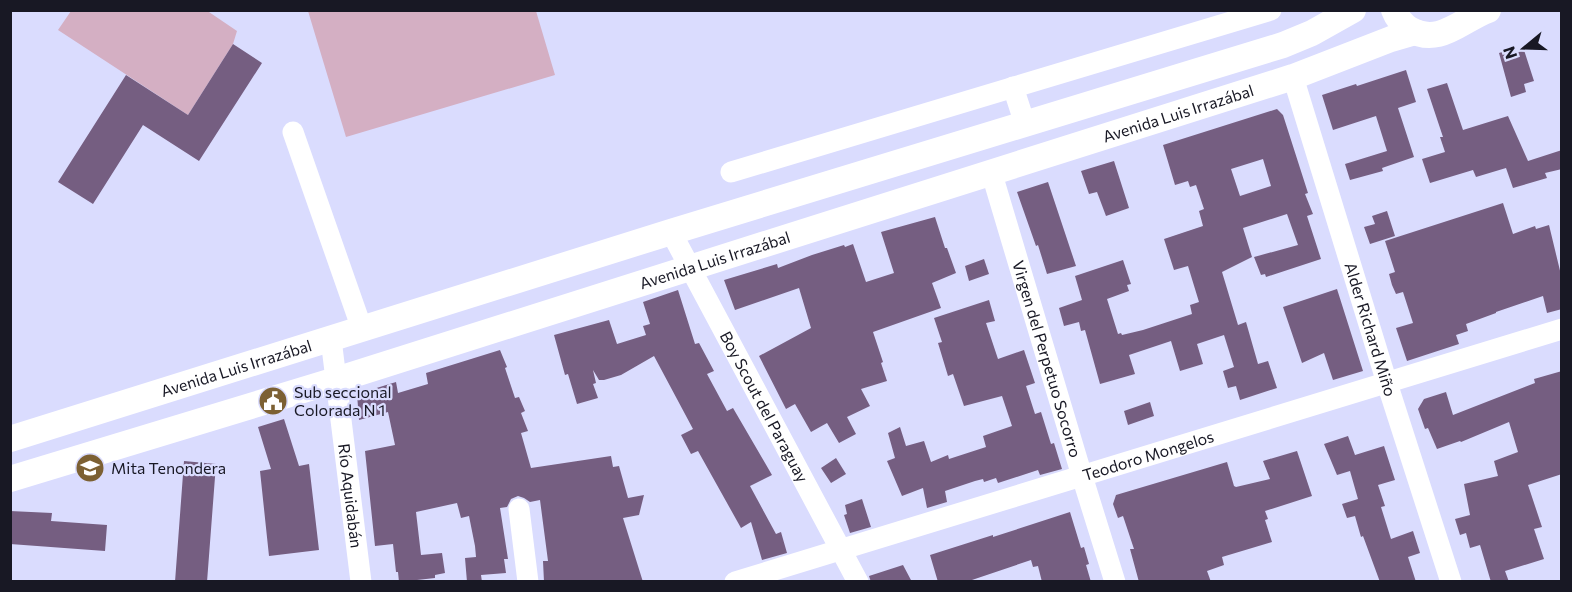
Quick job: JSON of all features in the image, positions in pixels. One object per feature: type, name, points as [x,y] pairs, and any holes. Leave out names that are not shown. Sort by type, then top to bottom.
[{"type":"main road","name":"Avenida Luis Irrazábal","points":[[10,439],[671,232],[1283,45],[1312,33],[1353,10]]},
{"type":"main road","points":[[1394,10],[1404,26],[1415,32]]},
{"type":"main road","name":"Avenida Luis Irrazábal","points":[[10,479],[336,381],[1293,76],[1391,39],[1415,32],[1427,36],[1439,35],[1451,31],[1464,17],[1488,10]]},
{"type":"street","points":[[731,172],[1270,10]]},
{"type":"street","name":"Alder Richard Miño","points":[[1293,76],[1451,582]]},
{"type":"street","points":[[1013,87],[1025,124]]},
{"type":"street","points":[[293,132],[362,329]]},
{"type":"street","name":"Virgen del Perpetuo Socorro","points":[[991,171],[1115,582]]},
{"type":"street","name":"Boy Scout del Paraguay","points":[[671,232],[858,582]]},
{"type":"street","name":"Teodoro Mongelos","points":[[735,582],[1562,330]]},
{"type":"street","name":"Río Aquidabán","points":[[331,339],[361,582]]},
{"type":"street","points":[[519,509],[528,582]]},
{"type":"shaded area","points":[[206,10],[237,31],[233,44],[188,115],[58,30],[71,11]]},
{"type":"shaded area","points":[[308,11],[536,11],[555,75],[346,137]]},
{"type":"building","points":[[233,44],[262,63],[199,161],[143,125],[93,204],[58,182],[126,75],[188,115]]},
{"type":"building","points":[[1515,48],[1516,53],[1524,50],[1534,81],[1524,84],[1526,92],[1511,97],[1499,53]]},
{"type":"building","points":[[1406,70],[1416,102],[1398,108],[1414,157],[1382,168],[1383,171],[1350,180],[1345,164],[1387,151],[1376,116],[1333,130],[1322,95]]},
{"type":"building","points":[[1447,83],[1463,130],[1508,116],[1528,161],[1562,150],[1562,169],[1545,173],[1547,178],[1513,188],[1506,168],[1476,177],[1473,170],[1430,183],[1422,159],[1445,152],[1440,137],[1443,137],[1427,89]]},
{"type":"building","points":[[1277,109],[1283,115],[1308,193],[1305,194],[1313,214],[1307,216],[1321,259],[1266,277],[1265,274],[1261,275],[1254,257],[1298,245],[1287,214],[1243,228],[1252,257],[1222,272],[1238,325],[1246,322],[1258,364],[1268,361],[1277,388],[1240,400],[1236,386],[1228,388],[1223,371],[1234,367],[1224,335],[1197,344],[1203,364],[1180,371],[1171,341],[1129,355],[1135,374],[1100,384],[1085,330],[1081,331],[1079,322],[1064,326],[1059,308],[1082,300],[1075,276],[1123,260],[1131,284],[1127,285],[1129,291],[1107,299],[1118,334],[1143,330],[1192,314],[1190,305],[1199,302],[1188,266],[1174,270],[1164,239],[1203,226],[1199,211],[1204,209],[1196,185],[1190,187],[1188,181],[1175,185],[1163,145]],"holes":[[[1263,159],[1271,186],[1240,196],[1231,169]]]},
{"type":"building","points":[[1114,161],[1129,208],[1106,216],[1097,192],[1089,194],[1081,171]]},
{"type":"building","points":[[1048,182],[1076,266],[1047,274],[1017,192]]},
{"type":"building","points":[[1503,203],[1513,234],[1535,226],[1536,229],[1549,225],[1562,279],[1562,309],[1547,313],[1543,296],[1466,324],[1468,331],[1456,335],[1459,344],[1407,361],[1396,328],[1413,323],[1403,292],[1396,294],[1392,285],[1389,274],[1395,272],[1385,241]]},
{"type":"building","points":[[1387,211],[1395,236],[1370,244],[1364,227],[1375,224],[1372,216]]},
{"type":"building","points":[[935,217],[956,273],[932,283],[941,308],[873,332],[887,381],[861,389],[870,406],[847,417],[856,434],[839,443],[827,423],[811,432],[795,404],[786,409],[759,356],[811,328],[799,288],[735,310],[724,280],[777,264],[778,268],[812,255],[853,244],[866,282],[894,273],[881,232]]},
{"type":"building","points":[[984,259],[989,274],[969,281],[965,266]]},
{"type":"building","points":[[1337,289],[1363,371],[1333,380],[1324,353],[1302,363],[1283,307]]},
{"type":"building","points":[[678,290],[695,344],[699,343],[714,371],[707,374],[727,411],[733,408],[772,475],[750,486],[776,534],[781,532],[787,553],[762,560],[751,522],[741,528],[698,451],[691,454],[681,435],[693,429],[654,356],[621,375],[604,380],[599,380],[593,370],[596,383],[593,384],[598,398],[577,404],[568,374],[565,375],[554,335],[609,320],[617,344],[646,335],[643,326],[650,324],[643,302]]},
{"type":"building","points":[[989,300],[995,321],[986,323],[998,359],[1024,350],[1035,383],[1026,386],[1035,414],[1041,412],[1062,469],[1040,475],[1038,470],[998,483],[996,478],[984,482],[983,479],[975,481],[945,491],[947,502],[927,508],[923,488],[902,496],[887,461],[895,458],[888,433],[900,427],[906,446],[924,441],[931,462],[948,455],[949,459],[986,447],[983,436],[1012,426],[1002,396],[964,406],[953,374],[948,376],[938,343],[942,342],[934,318]]},
{"type":"building","points":[[500,350],[515,398],[519,397],[525,411],[521,413],[528,431],[521,433],[531,468],[611,456],[613,467],[619,466],[628,498],[644,495],[639,515],[623,518],[643,582],[544,582],[543,561],[548,561],[540,500],[530,502],[518,496],[511,499],[507,507],[500,508],[508,559],[504,559],[506,573],[481,575],[482,582],[467,582],[465,558],[476,557],[475,546],[469,516],[461,518],[457,503],[416,512],[421,555],[442,553],[445,573],[435,575],[435,578],[399,582],[393,544],[375,546],[365,451],[395,445],[388,412],[359,420],[357,394],[396,382],[398,393],[428,384],[426,373]]},
{"type":"building","points":[[1562,371],[1562,474],[1528,485],[1542,527],[1534,529],[1544,559],[1505,571],[1509,582],[1491,582],[1480,545],[1470,548],[1466,533],[1460,535],[1455,519],[1470,515],[1464,484],[1498,476],[1494,461],[1518,452],[1509,422],[1461,442],[1437,449],[1428,428],[1425,429],[1418,409],[1424,399],[1446,392],[1453,415],[1535,383],[1534,379]]},
{"type":"building","points":[[1150,402],[1154,416],[1128,425],[1124,411]]},
{"type":"building","points":[[284,419],[299,466],[309,464],[319,550],[269,556],[260,471],[271,469],[258,427]]},
{"type":"building","points":[[1348,436],[1355,455],[1384,446],[1395,480],[1378,485],[1385,506],[1381,507],[1391,539],[1413,531],[1420,553],[1408,557],[1416,582],[1380,582],[1363,536],[1361,537],[1355,516],[1347,518],[1342,504],[1358,499],[1350,471],[1337,475],[1324,444]]},
{"type":"building","points":[[1297,451],[1312,496],[1265,511],[1268,519],[1265,520],[1272,542],[1222,557],[1224,565],[1207,571],[1211,582],[1139,582],[1130,549],[1134,549],[1123,516],[1118,518],[1113,504],[1116,495],[1227,462],[1236,487],[1270,479],[1263,461]]},
{"type":"building","points":[[836,458],[846,474],[831,483],[821,468]]},
{"type":"building","points":[[184,461],[216,464],[207,582],[175,582]]},
{"type":"building","points":[[862,499],[871,527],[850,533],[844,515],[847,514],[845,505]]},
{"type":"building","points":[[10,511],[52,513],[51,521],[107,525],[105,551],[10,544]]},
{"type":"building","points":[[1070,512],[1081,548],[1084,547],[1091,582],[1042,582],[1038,566],[1033,567],[1031,560],[966,582],[938,582],[930,555]]},
{"type":"building","points":[[903,565],[912,582],[871,582],[869,576]]},
{"type":"place","name":"Sub seccional Colorada N 1","points":[[273,401]]},
{"type":"place","name":"Mita Tenondera","points":[[90,468]]}]
